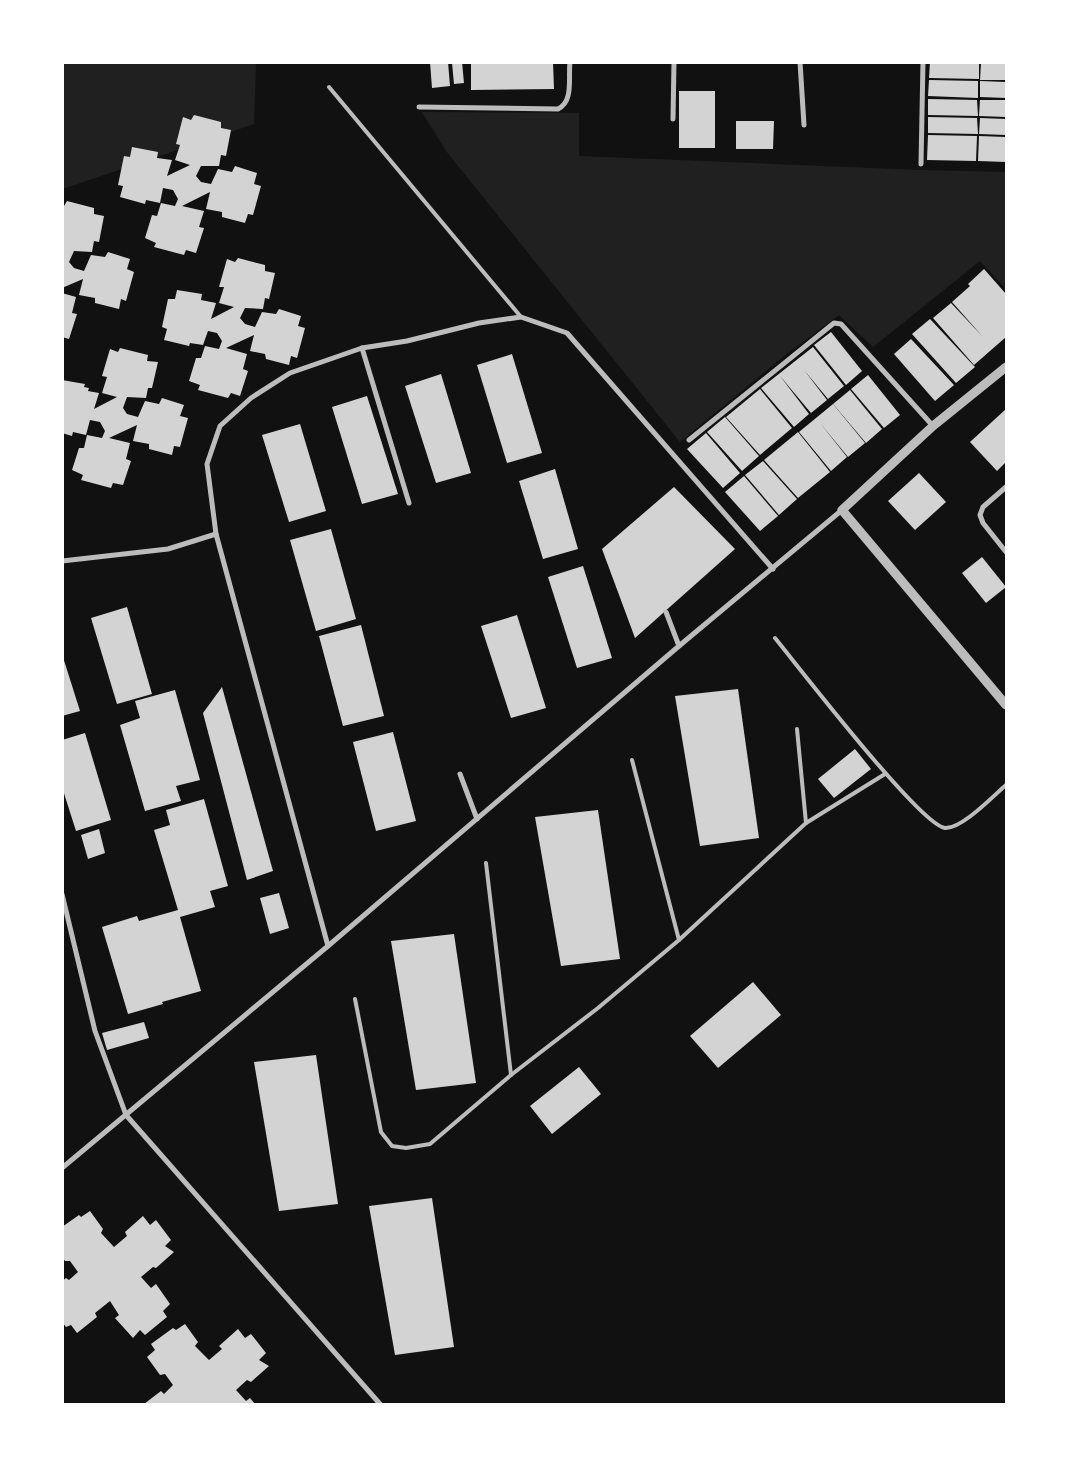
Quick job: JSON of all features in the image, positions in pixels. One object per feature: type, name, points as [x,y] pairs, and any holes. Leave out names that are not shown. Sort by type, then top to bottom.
[{"type":"street","points":[[419,106],[558,109],[564,106],[568,99],[570,62]]},
{"type":"street","points":[[673,119],[674,62]]},
{"type":"street","points":[[800,62],[804,125]]},
{"type":"street","points":[[922,164],[923,62]]},
{"type":"street","points":[[328,946],[216,534],[207,464],[220,426],[252,398],[290,373],[362,348],[406,341],[479,324],[521,317],[567,333],[773,569]]},
{"type":"street","points":[[689,440],[834,323],[841,324],[933,426]]},
{"type":"street","points":[[362,348],[408,503]]},
{"type":"street","points":[[64,1164],[126,1115],[328,946],[679,646],[842,510],[933,426],[1006,367]]},
{"type":"street","points":[[1006,486],[983,507],[980,515],[982,523],[1006,552]]},
{"type":"street","points":[[842,510],[1006,705]]},
{"type":"street","points":[[62,561],[168,549],[216,534]]},
{"type":"street","points":[[666,612],[679,646]]},
{"type":"street","points":[[460,774],[477,819]]},
{"type":"street","points":[[62,894],[95,1030],[126,1115],[380,1404]]},
{"type":"lane","points":[[329,87],[521,317]]},
{"type":"lane","points":[[775,638],[885,774],[935,824],[946,828],[957,826],[1006,785]]},
{"type":"lane","points":[[797,729],[806,823]]},
{"type":"lane","points":[[632,760],[679,940]]},
{"type":"lane","points":[[355,999],[381,1132],[392,1146],[406,1148],[430,1144],[511,1075],[598,1008],[679,940],[806,823],[885,774]]},
{"type":"lane","points":[[486,864],[511,1075]]},
{"type":"shaded area","points":[[62,63],[256,63],[254,124],[63,189]]},
{"type":"shaded area","points":[[422,112],[579,113],[579,156],[1006,172],[1006,289],[980,261],[873,347],[839,315],[784,356],[680,442],[446,151]]},
{"type":"building","points":[[430,62],[448,62],[450,86],[432,88]]},
{"type":"building","points":[[462,62],[464,83],[454,84],[452,63]]},
{"type":"building","points":[[471,62],[553,62],[554,89],[471,90]]},
{"type":"building","points":[[930,62],[979,63],[979,79],[929,78]]},
{"type":"building","points":[[981,63],[1006,64],[1006,80],[980,80]]},
{"type":"building","points":[[929,80],[978,81],[978,98],[928,96]]},
{"type":"building","points":[[980,81],[1006,82],[1006,98],[980,97]]},
{"type":"building","points":[[679,91],[715,91],[715,148],[679,148]]},
{"type":"building","points":[[928,99],[977,100],[978,116],[928,115]]},
{"type":"building","points":[[980,100],[1006,100],[1006,117],[979,116]]},
{"type":"building","points":[[194,115],[221,122],[221,128],[231,130],[226,156],[221,155],[219,166],[201,166],[196,176],[201,182],[211,184],[218,169],[232,172],[235,166],[257,173],[254,184],[261,186],[253,215],[248,214],[245,223],[222,217],[222,212],[206,209],[210,192],[182,206],[204,211],[199,227],[204,228],[196,253],[186,250],[184,255],[154,247],[156,243],[145,238],[152,215],[157,216],[161,203],[175,206],[178,199],[173,190],[163,188],[160,203],[146,200],[145,204],[120,197],[123,186],[118,185],[124,156],[130,157],[132,147],[158,152],[157,158],[172,160],[167,176],[190,165],[175,160],[180,145],[176,144],[183,117],[191,120]]},
{"type":"building","points":[[928,117],[977,118],[978,134],[928,133]]},
{"type":"building","points":[[980,118],[1006,119],[1006,135],[979,134]]},
{"type":"building","points":[[736,121],[774,121],[773,149],[736,149]]},
{"type":"building","points":[[928,135],[977,136],[976,161],[927,160]]},
{"type":"building","points":[[979,136],[1006,137],[1006,162],[978,161]]},
{"type":"building","points":[[67,201],[94,208],[94,214],[104,216],[99,242],[94,241],[92,252],[74,251],[69,262],[74,268],[84,271],[91,255],[105,257],[108,252],[130,259],[127,269],[134,272],[126,301],[121,299],[119,309],[95,303],[95,298],[79,295],[83,279],[62,288],[62,205],[64,206]]},
{"type":"building","points":[[238,258],[265,265],[265,271],[275,273],[269,299],[265,298],[263,309],[245,308],[240,318],[245,324],[255,327],[262,312],[276,314],[279,309],[301,316],[298,326],[305,328],[297,358],[291,356],[289,365],[266,359],[265,354],[250,351],[254,335],[226,348],[247,354],[243,369],[248,371],[240,396],[231,393],[228,398],[198,390],[200,385],[189,381],[196,358],[201,358],[205,346],[219,349],[222,341],[217,333],[208,331],[203,345],[190,343],[189,346],[164,340],[167,329],[162,327],[168,299],[175,299],[177,290],[202,294],[201,300],[216,303],[211,319],[234,307],[219,303],[224,287],[219,287],[227,259],[235,262]]},
{"type":"building","points":[[984,269],[1006,294],[1006,337],[974,365],[933,318],[951,303],[983,337],[952,302],[970,286],[968,284]]},
{"type":"building","points":[[62,293],[76,297],[72,313],[77,314],[69,339],[62,337]]},
{"type":"building","points":[[930,319],[975,367],[956,383],[912,334]]},
{"type":"building","points":[[831,332],[862,371],[846,385],[814,345]]},
{"type":"building","points":[[911,339],[954,385],[935,401],[894,354]]},
{"type":"building","points":[[813,347],[844,386],[828,399],[804,370],[827,400],[811,413],[780,376],[809,414],[794,427],[761,388]]},
{"type":"building","points":[[120,348],[148,355],[147,361],[158,362],[152,388],[148,388],[146,398],[127,397],[123,408],[127,414],[138,417],[145,401],[159,404],[162,398],[184,405],[180,416],[188,418],[180,447],[174,446],[172,455],[149,449],[149,444],[133,441],[137,425],[109,438],[130,443],[126,459],[131,461],[123,485],[113,483],[111,488],[81,480],[83,475],[72,470],[79,448],[84,448],[87,435],[102,438],[105,431],[100,422],[90,420],[86,435],[73,432],[72,436],[62,433],[62,380],[85,384],[84,387],[89,388],[88,391],[99,393],[94,409],[117,397],[102,393],[107,377],[102,376],[110,349],[118,352]]},
{"type":"building","points":[[512,354],[542,453],[507,463],[477,365]]},
{"type":"building","points":[[441,374],[471,473],[436,483],[405,386]]},
{"type":"building","points":[[868,375],[900,415],[884,428],[851,389]]},
{"type":"building","points":[[760,389],[792,428],[760,455],[726,417]]},
{"type":"building","points":[[850,390],[882,429],[866,443],[833,404]]},
{"type":"building","points":[[367,396],[398,494],[362,504],[332,407]]},
{"type":"building","points":[[833,404],[865,443],[848,457],[820,423],[847,457],[831,471],[799,432]]},
{"type":"building","points":[[1006,409],[1006,462],[997,471],[970,442]]},
{"type":"building","points":[[725,417],[759,456],[742,471],[707,432]]},
{"type":"building","points":[[300,424],[326,511],[289,522],[262,435]]},
{"type":"building","points":[[798,432],[830,472],[798,498],[764,460]]},
{"type":"building","points":[[706,433],[740,473],[723,488],[687,449]]},
{"type":"building","points":[[763,461],[797,499],[779,515],[745,475]]},
{"type":"building","points":[[555,469],[578,549],[543,559],[519,481]]},
{"type":"building","points":[[919,473],[946,502],[915,530],[888,501]]},
{"type":"building","points":[[744,476],[778,516],[760,531],[725,492]]},
{"type":"building","points":[[674,487],[735,549],[635,638],[602,549]]},
{"type":"building","points":[[331,529],[356,619],[316,631],[290,540]]},
{"type":"building","points":[[982,557],[1006,587],[986,603],[962,573]]},
{"type":"building","points":[[583,566],[612,658],[577,668],[548,577]]},
{"type":"building","points":[[127,607],[152,694],[117,704],[91,618]]},
{"type":"building","points":[[517,615],[546,708],[511,718],[481,626]]},
{"type":"building","points":[[361,625],[384,716],[343,726],[319,636]]},
{"type":"building","points":[[62,654],[80,711],[62,716]]},
{"type":"building","points":[[222,687],[273,871],[247,880],[203,713]]},
{"type":"building","points":[[738,689],[759,838],[700,846],[675,696]]},
{"type":"building","points":[[175,690],[200,780],[176,786],[181,801],[145,811],[120,725],[140,718],[135,701]]},
{"type":"building","points":[[393,732],[416,821],[376,831],[353,742]]},
{"type":"building","points":[[85,733],[111,820],[76,831],[62,787],[62,740]]},
{"type":"building","points":[[855,749],[871,769],[834,798],[818,779]]},
{"type":"building","points":[[204,799],[228,886],[210,891],[215,907],[180,917],[201,991],[128,1014],[102,927],[137,916],[139,921],[178,910],[154,830],[170,825],[166,810]]},
{"type":"building","points":[[598,810],[620,959],[561,966],[535,817]]},
{"type":"building","points":[[99,829],[105,853],[88,859],[81,835]]},
{"type":"building","points":[[279,893],[289,928],[270,934],[260,898]]},
{"type":"building","points":[[454,934],[476,1083],[416,1090],[391,941]]},
{"type":"building","points":[[753,982],[781,1015],[718,1068],[690,1036]]},
{"type":"building","points":[[144,1022],[149,1038],[107,1050],[102,1033]]},
{"type":"building","points":[[316,1055],[338,1204],[279,1211],[254,1062]]},
{"type":"building","points":[[579,1067],[601,1094],[552,1134],[530,1106]]},
{"type":"building","points":[[432,1198],[454,1347],[395,1355],[369,1206]]},
{"type":"building","points":[[90,1211],[103,1229],[101,1233],[114,1247],[127,1236],[125,1232],[143,1216],[150,1225],[156,1220],[171,1240],[165,1246],[174,1252],[156,1268],[153,1267],[141,1277],[151,1288],[156,1284],[170,1304],[163,1311],[167,1317],[145,1335],[140,1330],[133,1338],[115,1318],[119,1315],[110,1301],[95,1313],[97,1317],[77,1333],[71,1325],[66,1327],[62,1322],[62,1281],[66,1278],[69,1280],[78,1272],[70,1261],[65,1261],[62,1257],[62,1227],[79,1215],[81,1217]]},
{"type":"building","points":[[185,1324],[198,1342],[195,1346],[209,1360],[222,1349],[219,1346],[238,1329],[245,1338],[251,1334],[266,1353],[259,1360],[269,1366],[251,1382],[247,1380],[236,1390],[246,1401],[250,1398],[255,1404],[144,1404],[161,1391],[164,1394],[173,1385],[165,1374],[160,1375],[147,1357],[155,1350],[151,1344],[173,1328],[176,1330]]}]
